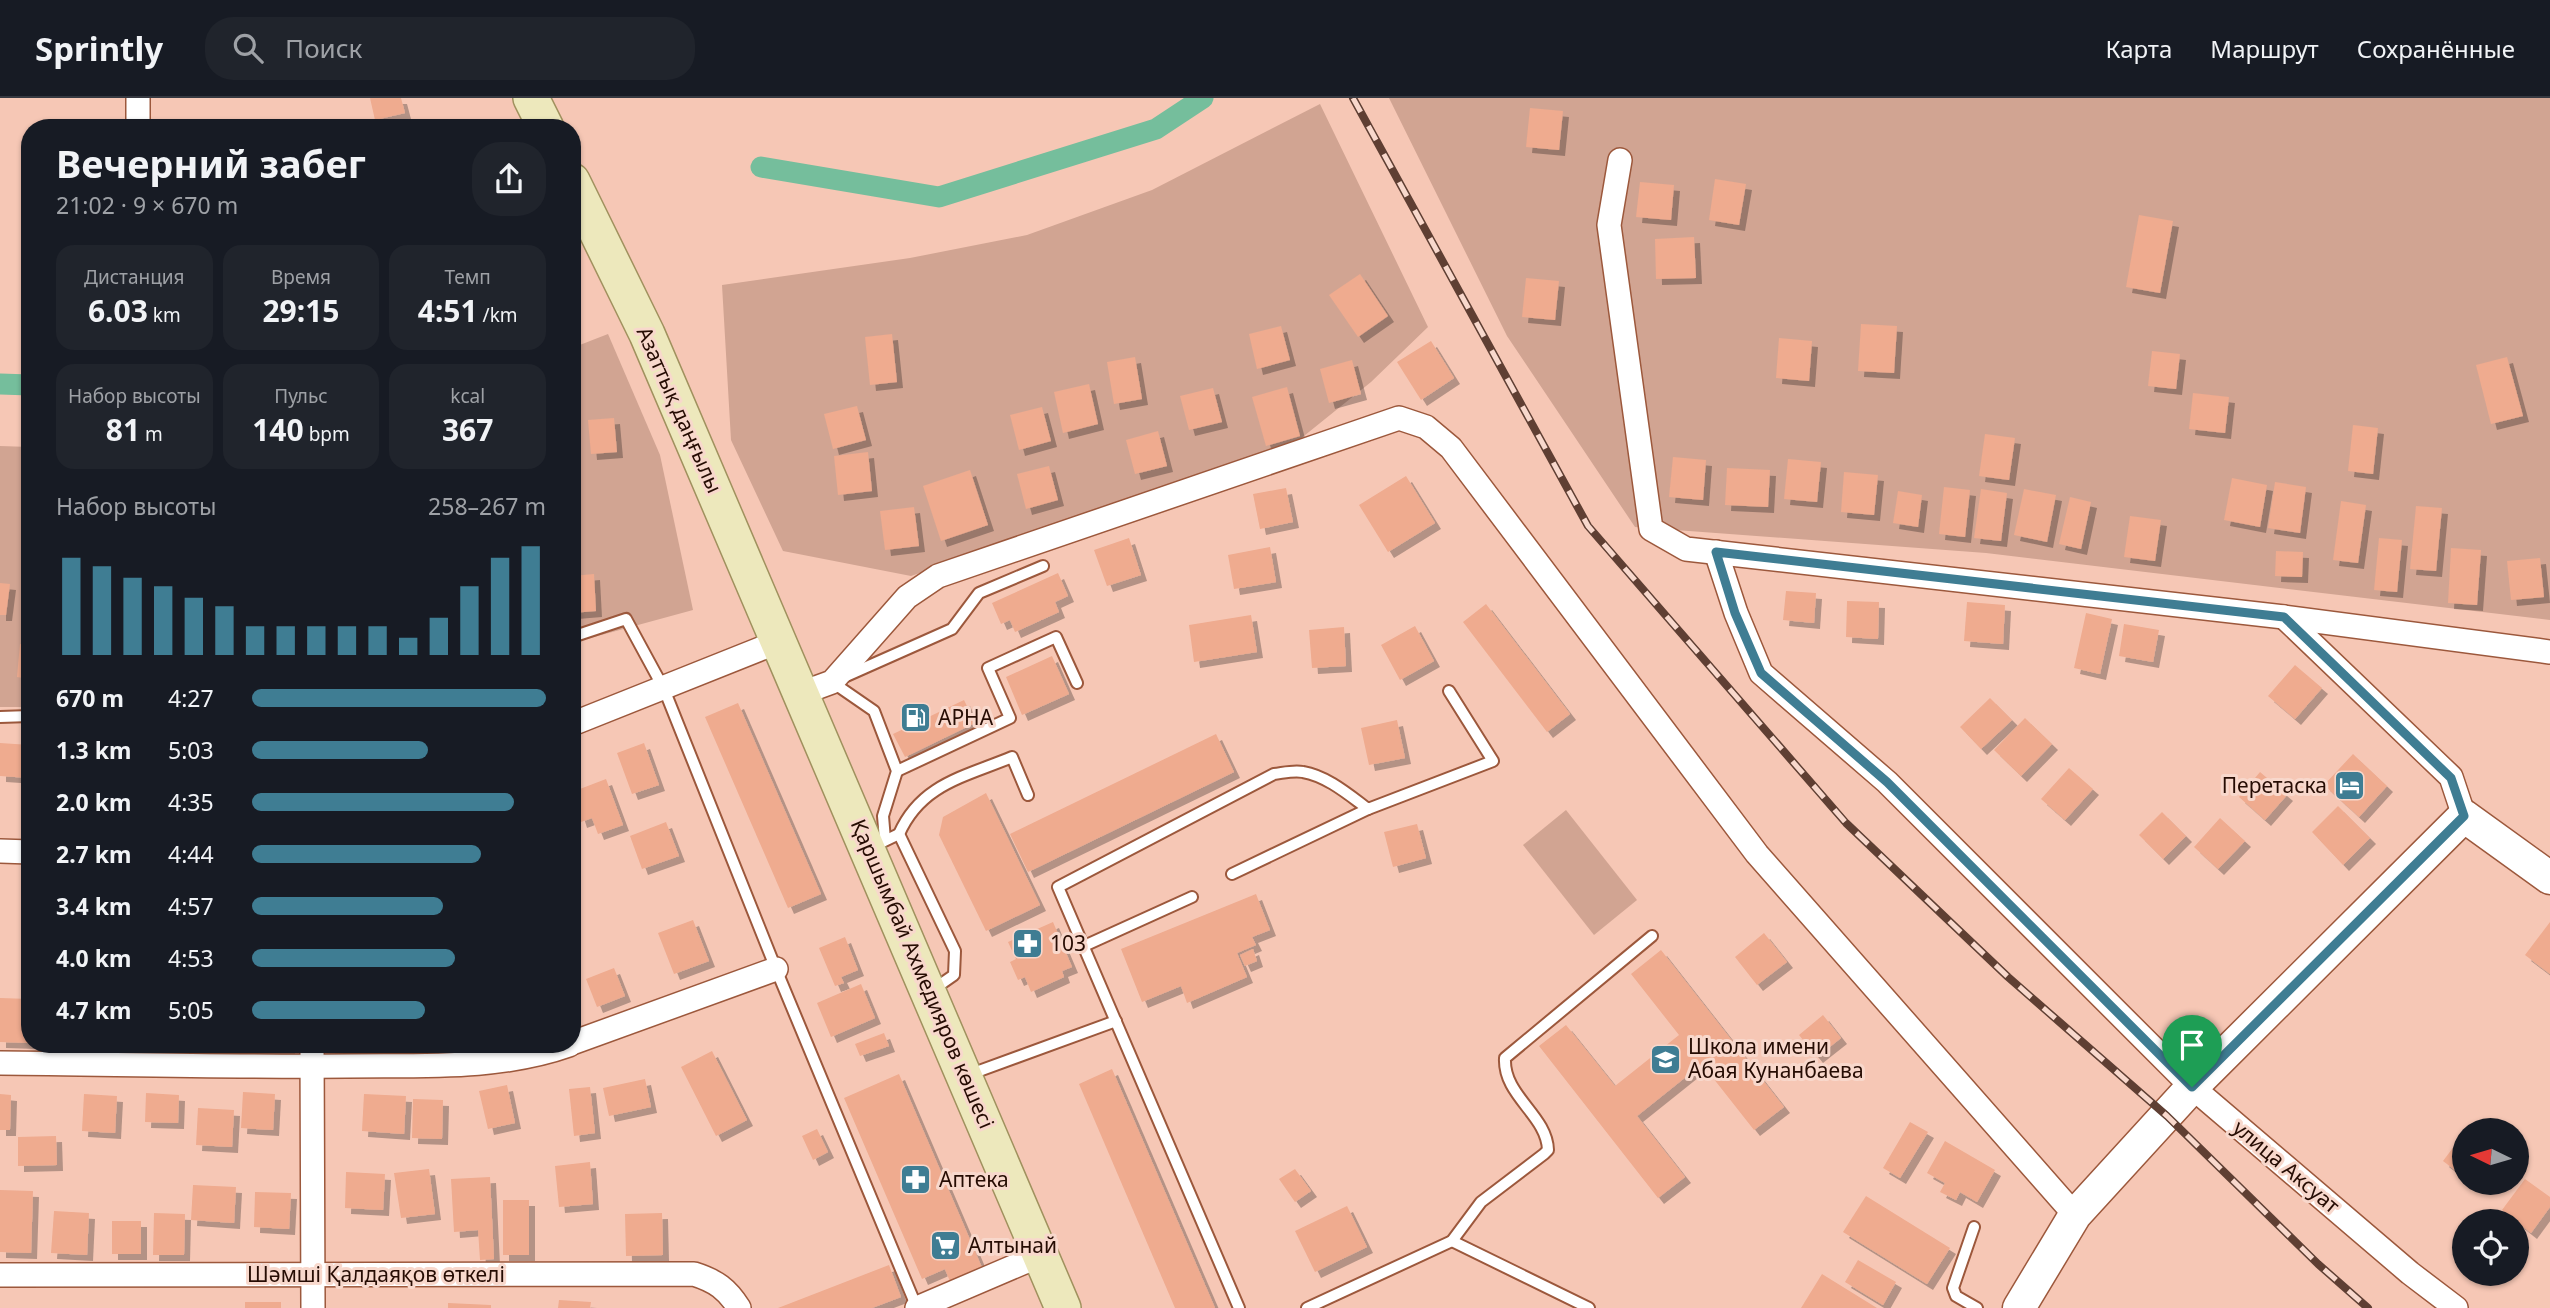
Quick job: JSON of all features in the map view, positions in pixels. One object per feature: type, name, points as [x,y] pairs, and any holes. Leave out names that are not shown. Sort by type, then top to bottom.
[{"type":"main road","points":[[531,98],[542,119]]},
{"type":"main road","name":"Азаттық даңғылы","points":[[581,199],[647,334],[780,641]]},
{"type":"main road","name":"Қаршымбай Ахмедияров көшесі","points":[[780,641],[817,688],[884,841],[929,992],[1063,1308]]},
{"type":"street","points":[[138,98],[138,119]]},
{"type":"street","points":[[1620,160],[1609,225],[1651,529],[1686,549],[2284,617],[2550,652]]},
{"type":"street","points":[[817,688],[907,597],[938,576],[1399,418],[1426,427],[1451,448],[1757,854],[2075,1215]]},
{"type":"street","name":"улица Аксуат","points":[[1716,552],[1735,613],[1761,673],[1887,782],[2192,1087],[2410,1273],[2456,1308]]},
{"type":"street","points":[[2284,617],[2451,778],[2464,816],[2550,878]]},
{"type":"street","points":[[581,721],[780,641]]},
{"type":"street","points":[[2019,1308],[2075,1215],[2192,1087],[2464,816]]},
{"type":"street","points":[[0,851],[21,852]]},
{"type":"street","points":[[581,1040],[776,969]]},
{"type":"street","points":[[0,1063],[311,1056],[468,1065],[536,1053]]},
{"type":"street","points":[[311,1056],[313,1308]]},
{"type":"street","points":[[917,1308],[1041,1255]]},
{"type":"street","name":"Шәмші Қалдаяқов өткелі","points":[[0,1275],[694,1274],[713,1280],[729,1292],[739,1308]]},
{"type":"lane","points":[[817,688],[952,629],[979,593],[1044,566]]},
{"type":"lane","points":[[581,634],[626,619],[664,689],[776,969],[917,1308]]},
{"type":"lane","points":[[897,771],[1010,718],[988,668],[1056,637],[1077,683]]},
{"type":"lane","points":[[817,688],[874,711],[897,771],[883,816],[884,841]]},
{"type":"lane","points":[[1232,874],[1368,809],[1493,761],[1449,691]]},
{"type":"lane","points":[[0,717],[21,716]]},
{"type":"lane","points":[[884,841],[935,788],[1012,757],[1028,795]]},
{"type":"lane","points":[[1239,1308],[1058,887],[1274,774],[1301,771],[1337,787],[1368,809]]},
{"type":"lane","points":[[1084,946],[1192,897]]},
{"type":"lane","points":[[1307,1308],[1452,1241],[1481,1202],[1548,1150],[1547,1139],[1513,1089],[1504,1070],[1505,1058],[1652,936]]},
{"type":"lane","points":[[965,1076],[1116,1021]]},
{"type":"lane","points":[[1974,1227],[1953,1288],[1956,1296],[1977,1308]]},
{"type":"lane","points":[[1452,1241],[1589,1308]]},
{"type":"shaded area","points":[[1389,98],[2550,98],[2550,620],[1986,553],[1635,527],[1507,336]]},
{"type":"shaded area","points":[[1320,104],[1428,327],[1371,382],[1294,444],[911,576],[783,551],[731,440],[722,285],[910,258],[1027,235],[1152,190]]},
{"type":"shaded area","points":[[608,334],[660,455],[693,610],[581,641],[581,344]]},
{"type":"shaded area","points":[[0,446],[21,447],[21,707],[0,707]]},
{"type":"shaded area","points":[[1566,810],[1637,900],[1594,935],[1523,845]]},
{"type":"building","points":[[370,98],[401,98],[405,113],[375,119]]},
{"type":"building","points":[[1530,108],[1563,111],[1559,150],[1526,147]]},
{"type":"building","points":[[1715,179],[1746,184],[1739,225],[1709,220]]},
{"type":"building","points":[[1640,182],[1674,185],[1671,220],[1636,217]]},
{"type":"building","points":[[2139,215],[2173,221],[2160,293],[2126,287]]},
{"type":"building","points":[[1694,237],[1696,278],[1656,279],[1655,239]]},
{"type":"building","points":[[1360,274],[1388,316],[1358,337],[1329,295]]},
{"type":"building","points":[[1526,278],[1559,281],[1555,320],[1522,317]]},
{"type":"building","points":[[1861,324],[1897,326],[1894,373],[1858,371]]},
{"type":"building","points":[[1281,326],[1290,360],[1257,369],[1249,334]]},
{"type":"building","points":[[892,334],[897,382],[870,385],[865,337]]},
{"type":"building","points":[[1779,338],[1812,341],[1809,381],[1776,378]]},
{"type":"building","points":[[1431,341],[1454,378],[1421,400],[1397,362]]},
{"type":"building","points":[[2152,351],[2180,354],[2176,389],[2148,386]]},
{"type":"building","points":[[1135,357],[1142,399],[1114,404],[1107,362]]},
{"type":"building","points":[[2507,357],[2523,416],[2491,424],[2476,365]]},
{"type":"building","points":[[1352,360],[1361,394],[1329,403],[1320,369]]},
{"type":"building","points":[[1089,384],[1098,424],[1063,433],[1054,392]]},
{"type":"building","points":[[1287,387],[1300,436],[1266,446],[1252,397]]},
{"type":"building","points":[[1213,388],[1222,422],[1189,430],[1180,396]]},
{"type":"building","points":[[2193,393],[2229,397],[2225,433],[2189,429]]},
{"type":"building","points":[[857,406],[866,440],[833,449],[824,414]]},
{"type":"building","points":[[1042,407],[1051,441],[1019,450],[1010,415]]},
{"type":"building","points":[[614,418],[617,452],[591,454],[588,420]]},
{"type":"building","points":[[2353,425],[2378,428],[2373,474],[2348,471]]},
{"type":"building","points":[[1158,431],[1167,466],[1135,474],[1126,440]]},
{"type":"building","points":[[1985,434],[2015,438],[2009,480],[1979,476]]},
{"type":"building","points":[[868,452],[872,491],[838,495],[834,456]]},
{"type":"building","points":[[1673,457],[1706,460],[1703,500],[1669,497]]},
{"type":"building","points":[[1788,459],[1821,462],[1817,502],[1784,499]]},
{"type":"building","points":[[1049,466],[1058,500],[1026,509],[1017,474]]},
{"type":"building","points":[[1727,468],[1770,470],[1768,507],[1725,505]]},
{"type":"building","points":[[970,470],[988,525],[941,541],[923,486]]},
{"type":"building","points":[[1844,472],[1878,475],[1874,515],[1841,512]]},
{"type":"building","points":[[1406,476],[1435,523],[1388,552],[1359,505]]},
{"type":"building","points":[[2232,478],[2267,485],[2260,527],[2224,520]]},
{"type":"building","points":[[2275,482],[2306,487],[2300,533],[2268,528]]},
{"type":"building","points":[[1944,487],[1970,490],[1965,537],[1939,534]]},
{"type":"building","points":[[1286,488],[1293,522],[1260,529],[1253,494]]},
{"type":"building","points":[[1981,489],[2007,493],[2001,541],[1974,538]]},
{"type":"building","points":[[2024,489],[2056,495],[2047,542],[2014,535]]},
{"type":"building","points":[[1898,491],[1922,495],[1918,527],[1893,523]]},
{"type":"building","points":[[2070,497],[2091,502],[2081,549],[2059,544]]},
{"type":"building","points":[[2341,501],[2366,505],[2358,563],[2333,560]]},
{"type":"building","points":[[2416,506],[2442,508],[2436,571],[2410,569]]},
{"type":"building","points":[[914,507],[919,546],[885,550],[880,511]]},
{"type":"building","points":[[2130,516],[2161,520],[2155,561],[2124,557]]},
{"type":"building","points":[[1129,538],[1141,575],[1107,586],[1094,550]]},
{"type":"building","points":[[2379,538],[2402,540],[2397,592],[2374,590]]},
{"type":"building","points":[[1270,547],[1276,582],[1234,589],[1228,555]]},
{"type":"building","points":[[2451,548],[2481,550],[2477,605],[2448,603]]},
{"type":"building","points":[[2276,551],[2303,552],[2302,577],[2275,576]]},
{"type":"building","points":[[2540,558],[2544,597],[2511,600],[2507,561]]},
{"type":"building","points":[[1058,573],[1068,596],[1055,602],[1059,612],[1015,632],[1010,620],[1001,624],[992,603]]},
{"type":"building","points":[[594,574],[596,611],[581,612],[581,575]]},
{"type":"building","points":[[0,583],[10,584],[6,615],[0,615]]},
{"type":"building","points":[[1786,591],[1816,593],[1814,623],[1783,620]]},
{"type":"building","points":[[1847,601],[1879,602],[1878,639],[1846,637]]},
{"type":"building","points":[[1967,602],[2005,605],[2003,644],[1964,641]]},
{"type":"building","points":[[1486,604],[1570,714],[1547,732],[1463,622]]},
{"type":"building","points":[[2086,613],[2112,619],[2100,674],[2074,668]]},
{"type":"building","points":[[1251,615],[1257,652],[1194,662],[1189,625]]},
{"type":"building","points":[[2124,624],[2159,630],[2153,662],[2119,656]]},
{"type":"building","points":[[1415,626],[1434,661],[1400,680],[1381,645]]},
{"type":"building","points":[[1344,627],[1346,666],[1312,668],[1309,630]]},
{"type":"building","points":[[20,644],[21,644],[21,678],[17,677]]},
{"type":"building","points":[[1052,656],[1069,694],[1022,715],[1006,677]]},
{"type":"building","points":[[2295,665],[2322,688],[2295,719],[2268,696]]},
{"type":"building","points":[[1990,698],[2012,720],[1981,749],[1960,727]]},
{"type":"building","points":[[964,700],[975,723],[905,757],[893,734]]},
{"type":"building","points":[[738,703],[821,894],[788,908],[705,717]]},
{"type":"building","points":[[2025,718],[2052,744],[2021,776],[1994,750]]},
{"type":"building","points":[[1397,720],[1405,758],[1369,765],[1361,728]]},
{"type":"building","points":[[1216,734],[1234,772],[1028,872],[1010,834]]},
{"type":"building","points":[[0,743],[21,744],[21,777],[0,776]]},
{"type":"building","points":[[644,743],[659,785],[632,794],[617,753]]},
{"type":"building","points":[[2353,754],[2387,786],[2359,817],[2324,785]]},
{"type":"building","points":[[2069,768],[2093,789],[2065,820],[2041,799]]},
{"type":"building","points":[[2260,772],[2287,795],[2265,820],[2239,797]]},
{"type":"building","points":[[606,779],[623,825],[598,834],[592,818],[581,822],[581,789]]},
{"type":"building","points":[[986,793],[1040,905],[986,931],[939,835],[943,817]]},
{"type":"building","points":[[2338,806],[2370,838],[2343,865],[2312,832]]},
{"type":"building","points":[[2162,812],[2186,836],[2163,859],[2139,835]]},
{"type":"building","points":[[2220,818],[2245,841],[2218,869],[2194,847]]},
{"type":"building","points":[[666,822],[679,856],[642,869],[630,836]]},
{"type":"building","points":[[1417,824],[1426,858],[1393,867],[1384,832]]},
{"type":"building","points":[[1256,894],[1270,930],[1252,937],[1256,945],[1237,953],[1247,977],[1187,1003],[1181,986],[1142,1002],[1121,949]]},
{"type":"building","points":[[693,920],[709,961],[674,974],[658,933]]},
{"type":"building","points":[[1053,922],[1072,967],[1062,971],[1064,977],[1031,992],[1025,977],[1018,980],[1010,962],[1016,959],[1008,942]]},
{"type":"building","points":[[2550,922],[2550,974],[2525,955]]},
{"type":"building","points":[[1764,933],[1787,962],[1757,985],[1735,957]]},
{"type":"building","points":[[845,937],[858,970],[841,977],[844,983],[835,986],[819,948]]},
{"type":"building","points":[[1253,949],[1257,961],[1245,966],[1240,955]]},
{"type":"building","points":[[1661,950],[1784,1107],[1754,1130],[1702,1064],[1637,1116],[1685,1177],[1658,1198],[1539,1046],[1566,1025],[1615,1086],[1679,1035],[1631,974]]},
{"type":"building","points":[[614,968],[625,996],[597,1007],[586,979]]},
{"type":"building","points":[[861,984],[875,1018],[831,1037],[817,1003]]},
{"type":"building","points":[[0,998],[21,999],[21,1043],[0,1042]]},
{"type":"building","points":[[1823,1015],[1841,1038],[1817,1057],[1799,1035]]},
{"type":"building","points":[[884,1033],[889,1046],[860,1056],[855,1044]]},
{"type":"building","points":[[712,1051],[747,1120],[716,1136],[681,1067]]},
{"type":"building","points":[[373,1053],[373,1055],[335,1054]]},
{"type":"building","points":[[1112,1069],[1215,1308],[1175,1308],[1079,1084]]},
{"type":"building","points":[[899,1074],[983,1270],[951,1284],[945,1269],[922,1279],[844,1098]]},
{"type":"building","points":[[645,1079],[651,1107],[609,1116],[603,1088]]},
{"type":"building","points":[[507,1085],[515,1123],[488,1129],[479,1091]]},
{"type":"building","points":[[590,1087],[595,1133],[574,1136],[569,1089]]},
{"type":"building","points":[[243,1092],[275,1094],[273,1130],[241,1128]]},
{"type":"building","points":[[146,1093],[179,1095],[178,1123],[145,1122]]},
{"type":"building","points":[[0,1094],[11,1095],[10,1130],[0,1130]]},
{"type":"building","points":[[84,1094],[117,1096],[115,1133],[82,1131]]},
{"type":"building","points":[[364,1094],[406,1096],[404,1134],[362,1131]]},
{"type":"building","points":[[413,1099],[443,1100],[442,1139],[412,1138]]},
{"type":"building","points":[[198,1108],[234,1110],[232,1147],[196,1145]]},
{"type":"building","points":[[1910,1122],[1928,1132],[1900,1178],[1883,1168]]},
{"type":"building","points":[[817,1129],[828,1152],[813,1160],[802,1136]]},
{"type":"building","points":[[56,1136],[57,1165],[18,1166],[18,1137]]},
{"type":"building","points":[[1945,1141],[1995,1170],[1977,1202],[1960,1192],[1956,1200],[1940,1192],[1945,1183],[1927,1173]]},
{"type":"building","points":[[2452,1149],[2452,1168],[2443,1161]]},
{"type":"building","points":[[590,1162],[593,1204],[559,1207],[555,1166]]},
{"type":"building","points":[[429,1169],[435,1214],[401,1218],[394,1173]]},
{"type":"building","points":[[1295,1169],[1311,1191],[1295,1202],[1279,1179]]},
{"type":"building","points":[[346,1172],[385,1174],[383,1210],[345,1208]]},
{"type":"building","points":[[490,1177],[494,1259],[480,1260],[478,1230],[454,1232],[451,1179]]},
{"type":"building","points":[[2529,1182],[2550,1197],[2550,1207],[2531,1233],[2529,1209],[2503,1209],[2513,1195],[2529,1195]]},
{"type":"building","points":[[193,1185],[236,1187],[234,1223],[191,1220]]},
{"type":"building","points":[[0,1190],[33,1191],[31,1253],[0,1252]]},
{"type":"building","points":[[255,1192],[291,1193],[289,1229],[254,1227]]},
{"type":"building","points":[[1866,1196],[1950,1248],[1927,1284],[1843,1232]]},
{"type":"building","points":[[503,1200],[529,1200],[529,1255],[503,1255]]},
{"type":"building","points":[[1347,1206],[1367,1247],[1315,1272],[1295,1231]]},
{"type":"building","points":[[54,1211],[89,1213],[87,1255],[51,1253]]},
{"type":"building","points":[[154,1213],[185,1214],[184,1255],[153,1255]]},
{"type":"building","points":[[662,1213],[663,1255],[626,1256],[625,1214]]},
{"type":"building","points":[[112,1221],[141,1221],[141,1254],[112,1254]]},
{"type":"building","points":[[1858,1260],[1896,1282],[1883,1305],[1845,1282]]},
{"type":"building","points":[[889,1265],[901,1297],[872,1308],[778,1308]]},
{"type":"building","points":[[1822,1274],[1877,1308],[1801,1308]]},
{"type":"building","points":[[559,1300],[591,1302],[590,1308],[558,1308]]},
{"type":"building","points":[[245,1302],[281,1302],[281,1308],[245,1308]]},
{"type":"building","points":[[448,1303],[491,1305],[491,1308],[448,1308]]},
{"type":"waterway","points":[[761,167],[939,197],[1156,129],[1203,98]]},
{"type":"waterway","points":[[0,384],[21,385]]},
{"type":"railway","points":[[1353,98],[1588,526],[1846,823],[2008,977],[2167,1116],[2318,1264],[2368,1308]]},
{"type":"place","name":"АРНА","points":[[915,718]]},
{"type":"place","name":"Перетаска","points":[[2350,786]]},
{"type":"place","name":"103","points":[[1027,944]]},
{"type":"place","name":"Школа имени Абая Кунанбаева","points":[[1665,1059]]},
{"type":"place","name":"Аптека","points":[[916,1180]]},
{"type":"place","name":"Алтынай","points":[[945,1246]]},
{"type":"route","points":[[1716,552],[2284,617],[2451,778],[2464,816],[2192,1087],[1887,782],[1761,673],[1735,613],[1716,552]]}]
